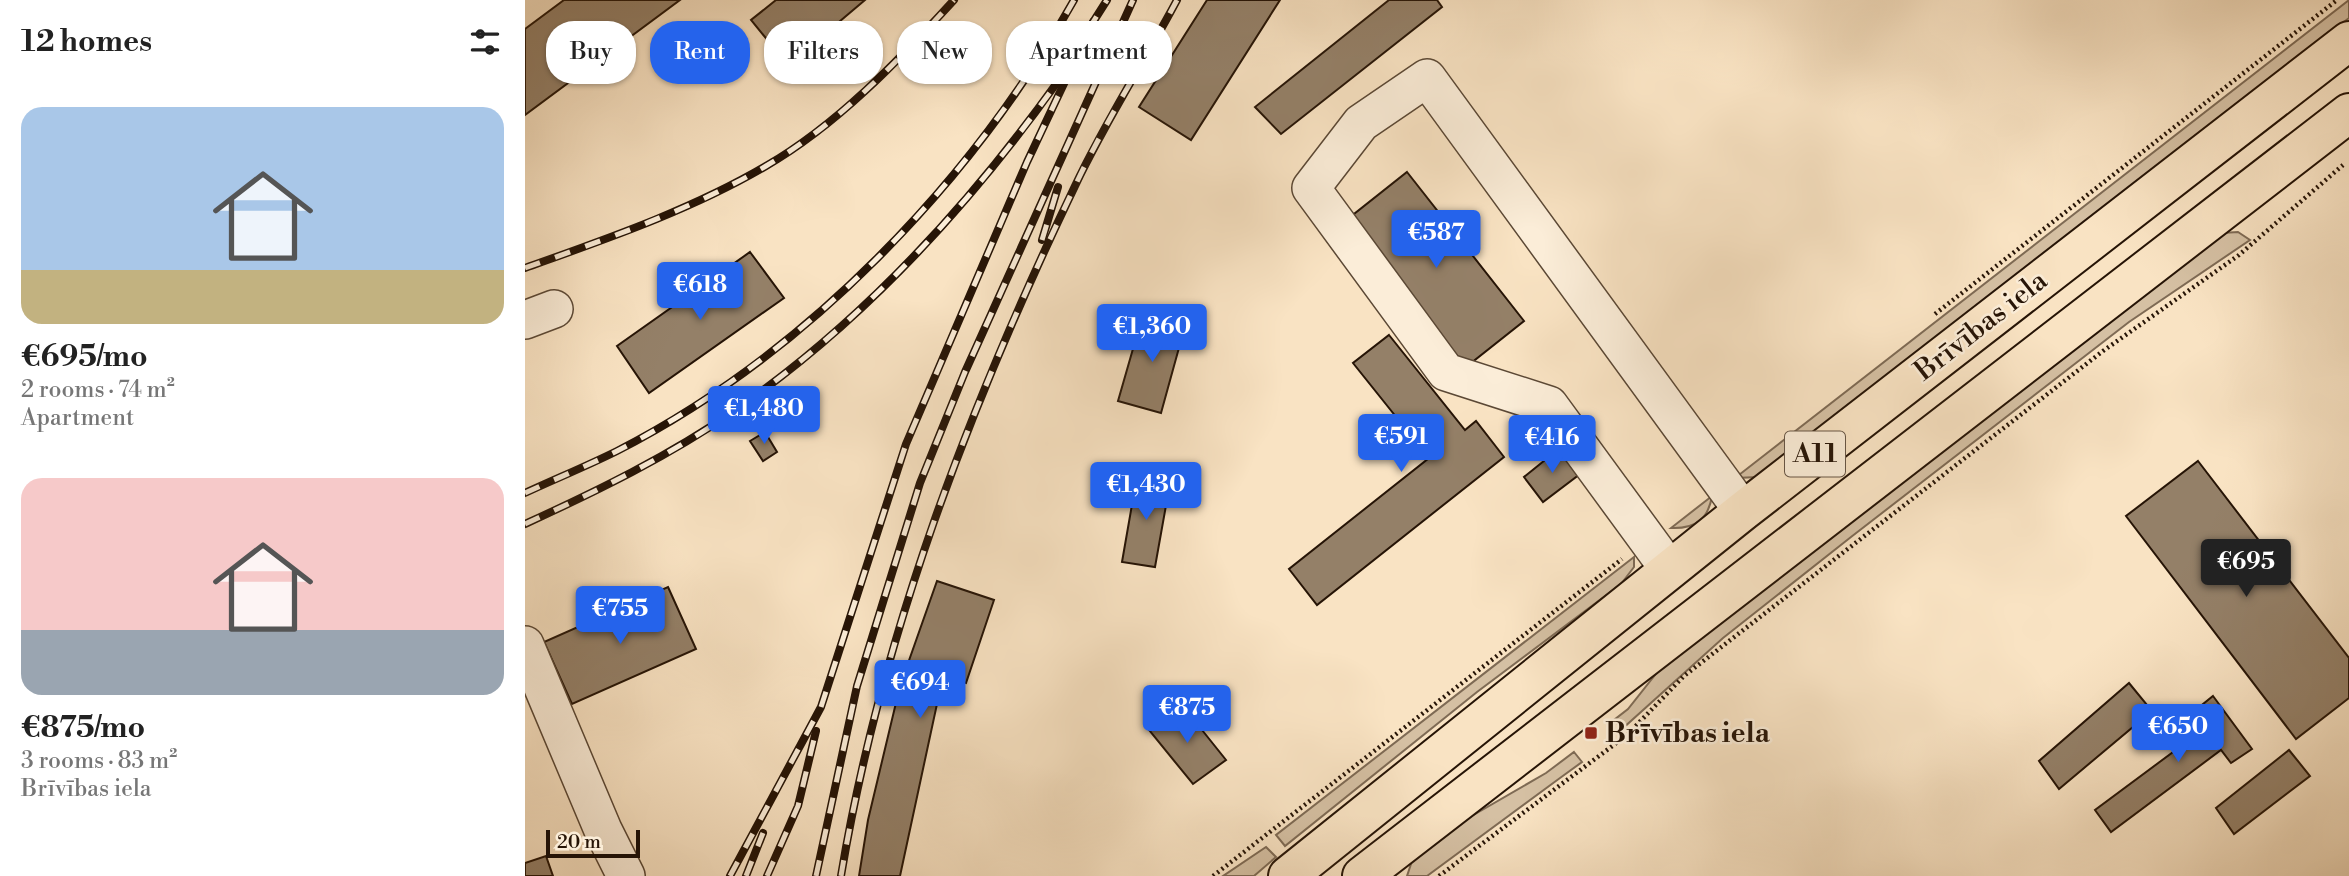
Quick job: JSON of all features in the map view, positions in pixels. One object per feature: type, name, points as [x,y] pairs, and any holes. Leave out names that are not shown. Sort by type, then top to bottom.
[{"type":"highway","name":"Brīvības iela","points":[[1288,876],[1743,510],[2349,41]]},
{"type":"highway","name":"Brīvības iela","points":[[1362,876],[2349,113]]},
{"type":"street","points":[[1669,569],[1645,540],[1549,405],[1446,372],[1311,188],[1361,123],[1427,78],[1743,510]]},
{"type":"street","points":[[525,645],[603,830],[626,876]]},
{"type":"path","points":[[1439,876],[1627,736],[1684,676],[2103,351],[2239,255],[2349,160]]},
{"type":"path","points":[[1213,876],[1269,834]]},
{"type":"shaded area","points":[[2349,0],[2349,18],[1758,477],[1735,478]]},
{"type":"shaded area","points":[[2238,232],[2250,240],[2129,322],[1851,537],[1723,638],[1622,729],[1614,720],[1628,709],[1659,670],[2222,233]]},
{"type":"shaded area","points":[[1712,496],[1704,517],[1699,521],[1687,527],[1671,528]]},
{"type":"shaded area","points":[[1634,557],[1634,567],[1621,584],[1477,692],[1285,846],[1276,835]]},
{"type":"shaded area","points":[[1574,752],[1582,762],[1427,876],[1407,876],[1413,858],[1451,828],[1546,773]]},
{"type":"shaded area","points":[[1266,847],[1276,857],[1254,876],[1223,876]]},
{"type":"building","points":[[564,0],[680,0],[636,33],[636,21],[546,21],[546,84],[567,84],[525,115],[525,29]]},
{"type":"building","points":[[776,0],[865,0],[840,21],[764,21],[764,36],[751,20]]},
{"type":"building","points":[[1207,0],[1280,0],[1191,140],[1139,107],[1154,84],[1172,84],[1172,55]]},
{"type":"building","points":[[1389,0],[1437,0],[1442,7],[1281,134],[1255,107]]},
{"type":"building","points":[[1407,172],[1524,321],[1466,367],[1349,218]]},
{"type":"building","points":[[750,252],[784,298],[649,393],[617,346]]},
{"type":"building","points":[[1143,314],[1185,326],[1161,413],[1118,401]]},
{"type":"building","points":[[1389,335],[1465,430],[1476,421],[1504,457],[1317,605],[1289,569],[1429,458],[1353,363]]},
{"type":"building","points":[[765,432],[777,452],[763,461],[750,441]]},
{"type":"building","points":[[1560,448],[1580,474],[1543,502],[1524,477]]},
{"type":"building","points":[[2198,461],[2349,658],[2349,698],[2296,739],[2126,516]]},
{"type":"building","points":[[1137,476],[1170,483],[1155,567],[1122,562]]},
{"type":"building","points":[[937,581],[994,600],[966,683],[943,676],[900,876],[859,876],[868,820],[900,686]]},
{"type":"building","points":[[668,587],[696,649],[572,704],[544,642]]},
{"type":"building","points":[[2129,683],[2152,711],[2059,789],[2039,761]]},
{"type":"building","points":[[2213,696],[2252,749],[2231,763],[2221,750],[2111,832],[2095,810],[2204,729],[2192,713]]},
{"type":"building","points":[[1182,705],[1226,760],[1193,784],[1149,730]]},
{"type":"building","points":[[2289,750],[2310,776],[2234,834],[2216,808]]},
{"type":"building","points":[[546,856],[553,876],[525,876],[525,863]]},
{"type":"railway","points":[[525,268],[678,210],[737,182],[792,150],[866,90],[954,0]]},
{"type":"railway","points":[[525,493],[617,451],[687,411],[754,365],[817,314],[877,258],[934,198],[985,134],[1032,68],[1074,0]]},
{"type":"railway","points":[[1094,21],[1107,0]]},
{"type":"railway","points":[[816,876],[857,686],[920,483],[965,372],[1133,0]]},
{"type":"railway","points":[[841,876],[858,786],[880,697],[905,610],[965,437],[1036,269],[1075,186],[1177,0]]},
{"type":"railway","points":[[525,524],[606,486],[684,443],[734,411],[825,341],[868,302],[948,219],[986,175],[1056,84]]},
{"type":"railway","points":[[730,876],[821,707],[906,444],[1027,162],[1064,84]]},
{"type":"railway","points":[[1042,240],[1058,187]]},
{"type":"railway","points":[[767,876],[798,806],[816,731]]},
{"type":"railway","points":[[746,876],[763,833]]},
{"type":"place","name":"Brīvības iela","points":[[1591,733]]}]
